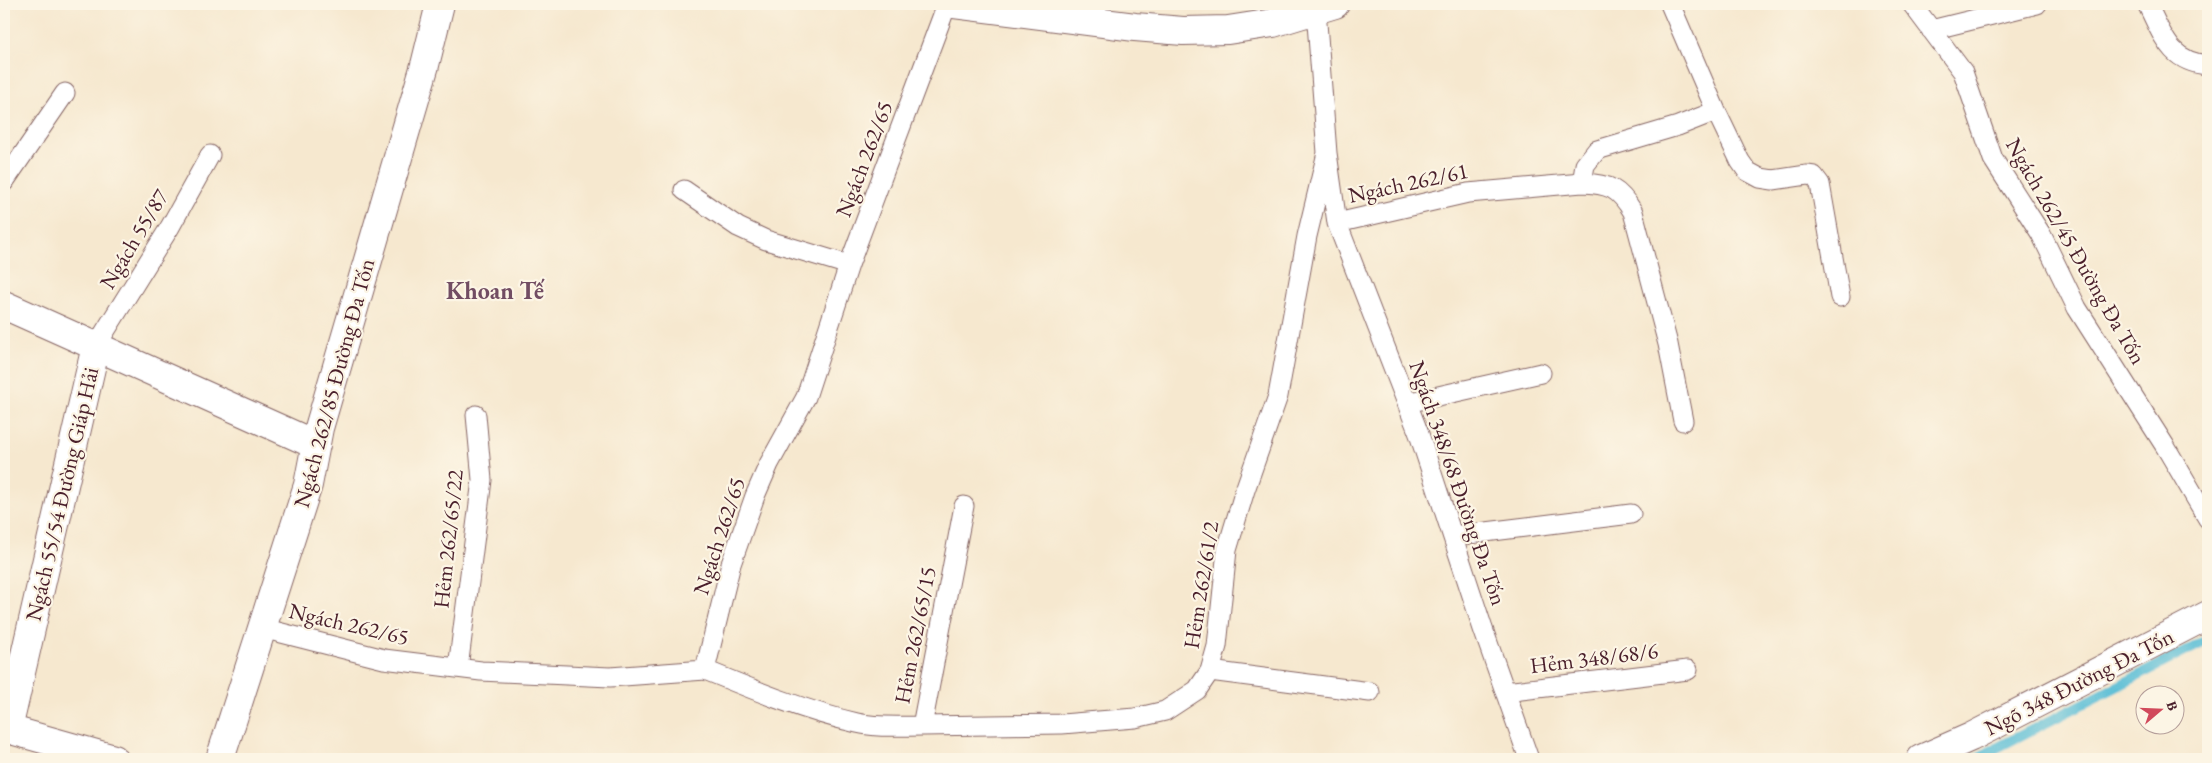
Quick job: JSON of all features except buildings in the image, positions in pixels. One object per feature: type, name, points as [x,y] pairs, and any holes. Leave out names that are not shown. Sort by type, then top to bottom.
[{"type":"street","name":"Ngách 262/85 Đường Đa Tốn","points":[[220,759],[308,485],[316,445],[425,65],[440,4]]},
{"type":"street","points":[[954,4],[1126,26],[1183,31],[1228,30],[1272,23],[1326,7]]},
{"type":"street","points":[[4,305],[316,445]]},
{"type":"street","name":"Ngách 55/54 Đường Giáp Hải","points":[[6,728],[96,346]]},
{"type":"street","name":"Ngõ 348 Đường Đa Tốn","points":[[1921,759],[1971,737],[2208,615]]},
{"type":"street","points":[[6,728],[114,759]]},
{"type":"lane","name":"Ngách 262/65","points":[[262,628],[384,659],[458,668],[610,677],[705,670],[731,564],[754,496],[769,464],[806,397],[849,265],[947,4]]},
{"type":"lane","points":[[1670,4],[1716,111],[1747,171],[1760,178],[1773,180],[1807,175],[1814,176],[1820,184],[1840,297]]},
{"type":"lane","name":"Ngách 262/45 Đường Đa Tốn","points":[[1912,4],[1963,72],[1993,159],[2041,234],[2076,308],[2165,446],[2208,519]]},
{"type":"lane","points":[[1931,30],[2037,4]]},
{"type":"lane","points":[[2147,4],[2164,37],[2182,59],[2194,64],[2208,65]]},
{"type":"lane","name":"Ngách 262/61","points":[[1326,7],[1327,153],[1337,223],[1468,193],[1582,183],[1614,188],[1625,198],[1633,212],[1668,344],[1683,421]]},
{"type":"lane","points":[[4,182],[65,93]]},
{"type":"lane","points":[[1582,183],[1585,165],[1596,150],[1678,126],[1716,111]]},
{"type":"lane","name":"Hẻm 262/61/2","points":[[922,726],[1062,724],[1135,718],[1165,711],[1198,690],[1210,671],[1217,646],[1226,550],[1244,490],[1278,396],[1307,236],[1327,153]]},
{"type":"lane","name":"Ngách 55/87","points":[[96,346],[170,227],[210,154]]},
{"type":"lane","points":[[684,190],[738,227],[766,240],[849,265]]},
{"type":"lane","name":"Ngách 348/68 Đường Đa Tốn","points":[[1337,223],[1407,403],[1505,692],[1530,759]]},
{"type":"lane","points":[[1407,403],[1541,373]]},
{"type":"lane","name":"Hẻm 262/65/22","points":[[458,668],[482,480],[476,415]]},
{"type":"lane","name":"Hẻm 262/65/15","points":[[705,670],[775,698],[858,723],[884,726],[922,726],[964,506]]},
{"type":"lane","points":[[1453,536],[1631,514]]},
{"type":"lane","name":"Hẻm 348/68/6","points":[[1505,692],[1688,670]]},
{"type":"lane","points":[[1210,671],[1370,692]]},
{"type":"waterway","points":[[1975,759],[2208,640]]},
{"type":"district","name":"Khoan Tế","points":[[495,290]]}]
